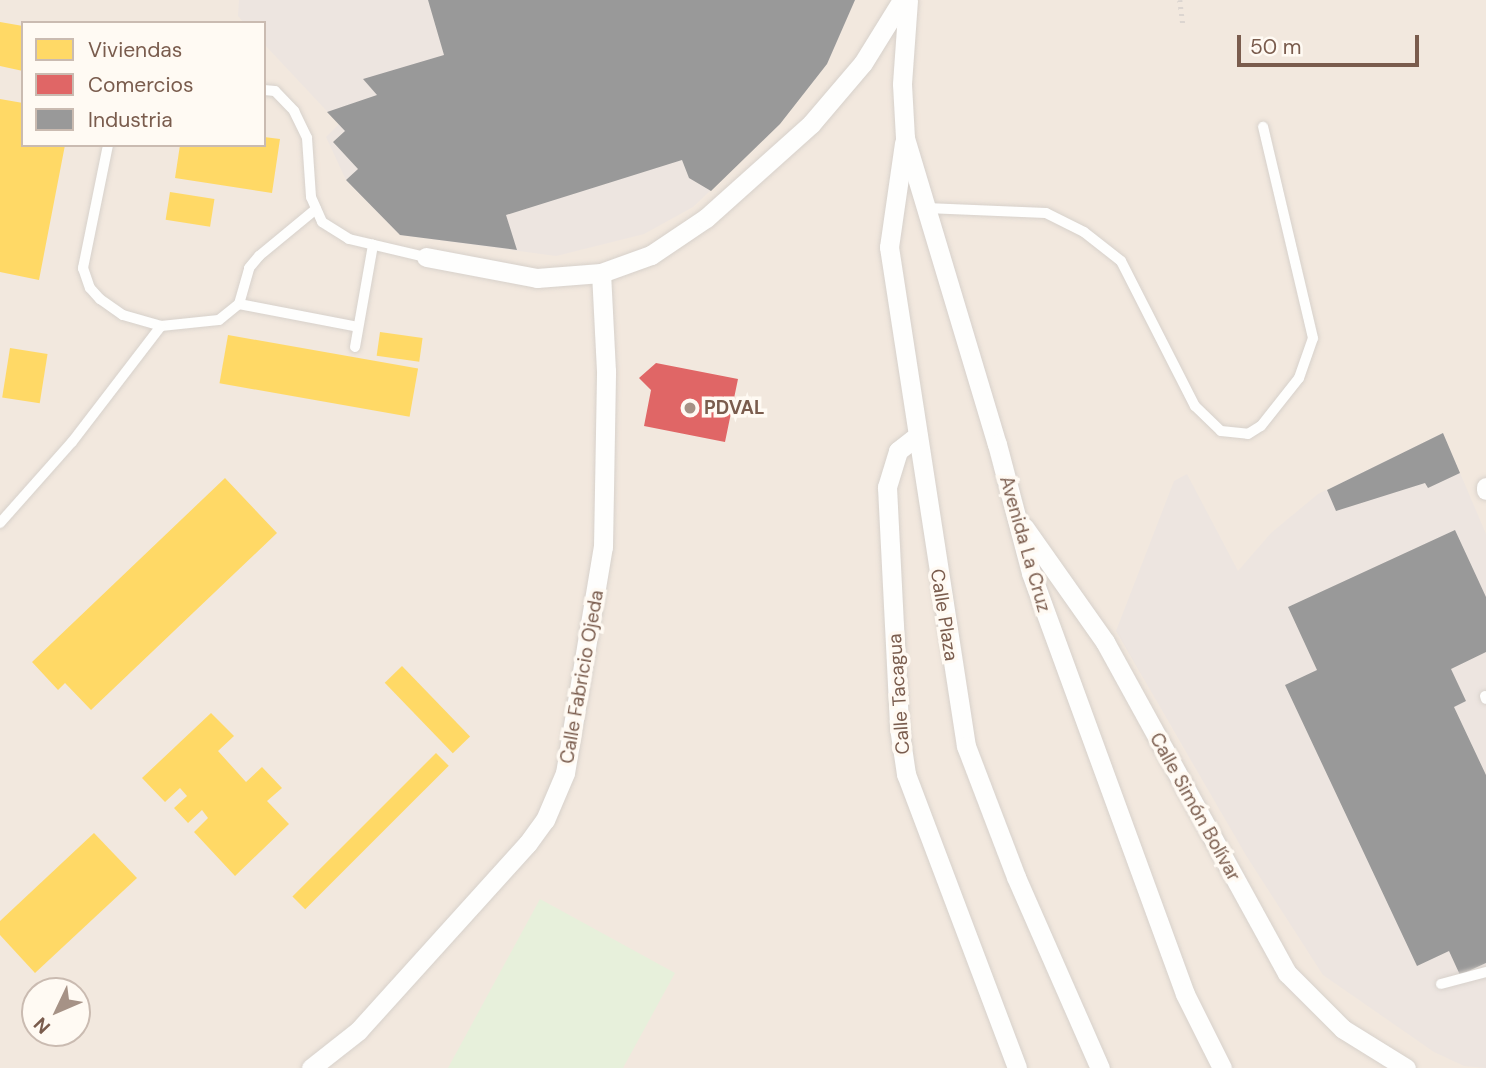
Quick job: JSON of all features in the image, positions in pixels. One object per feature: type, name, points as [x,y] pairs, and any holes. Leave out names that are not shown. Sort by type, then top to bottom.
[{"type":"street","points":[[426,257],[537,278],[601,273],[651,255],[706,218],[766,166],[863,63],[902,0]]},
{"type":"street","name":"Avenida La Cruz","points":[[908,0],[902,83],[905,138],[1016,516],[1065,676],[1100,755],[1185,995],[1222,1068]]},
{"type":"street","name":"Calle Plaza","points":[[905,138],[889,247],[966,746],[1016,877],[1100,1068]]},
{"type":"street","name":"Calle Fabricio Ojeda","points":[[311,1068],[358,1031],[528,843],[545,820],[565,774],[603,547],[606,371],[601,273]]},
{"type":"street","name":"Calle Tacagua","points":[[917,436],[898,452],[887,487],[899,727],[906,774],[1017,1068]]},
{"type":"street","name":"Calle Simón Bolívar","points":[[1016,516],[1105,642],[1286,973],[1343,1029],[1406,1068]]},
{"type":"lane","points":[[266,90],[275,91],[294,111],[307,138],[316,209],[331,232],[426,257]]},
{"type":"lane","points":[[926,208],[1046,213],[1084,232],[1121,261],[1195,406],[1221,431],[1248,433],[1261,426],[1299,378],[1313,338],[1263,127]]},
{"type":"lane","points":[[108,147],[83,268],[90,288],[100,299],[123,315],[161,326],[219,320],[239,304],[249,268],[258,256],[316,209]]},
{"type":"lane","points":[[355,347],[373,245]]},
{"type":"lane","points":[[239,304],[358,327]]},
{"type":"lane","points":[[0,523],[72,442],[161,326]]},
{"type":"lane","points":[[1441,984],[1486,972]]},
{"type":"path","points":[[1180,0],[1182,25]]},
{"type":"shaded area","points":[[0,0],[1486,0],[1486,1068],[0,1068]]},
{"type":"shaded area","points":[[239,0],[855,0],[827,64],[780,124],[693,207],[644,234],[556,256],[400,235],[346,180],[326,137],[339,124],[266,46],[266,21],[242,21],[238,16]]},
{"type":"shaded area","points":[[1443,433],[1486,534],[1486,1068],[1464,1066],[1434,1052],[1323,975],[1247,857],[1116,631],[1174,481],[1187,474],[1238,571],[1271,533],[1318,494]]},
{"type":"green space","points":[[540,899],[675,973],[623,1068],[448,1068]]},
{"type":"building: Viviendas","points":[[0,22],[21,26],[21,71],[0,66]]},
{"type":"building: Viviendas","points":[[0,99],[21,103],[21,147],[65,147],[39,280],[0,272]]},
{"type":"building: Viviendas","points":[[266,137],[280,139],[272,193],[175,178],[180,147],[266,147]]},
{"type":"building: Viviendas","points":[[170,192],[214,199],[210,227],[166,220]]},
{"type":"building: Viviendas","points":[[380,332],[423,338],[419,362],[377,356]]},
{"type":"building: Viviendas","points":[[228,335],[418,369],[410,417],[219,383]]},
{"type":"building: Viviendas","points":[[10,348],[48,354],[40,403],[2,397]]},
{"type":"building: Viviendas","points":[[225,478],[277,533],[91,710],[65,683],[58,690],[32,662]]},
{"type":"building: Viviendas","points":[[402,666],[470,736],[453,753],[385,683]]},
{"type":"building: Viviendas","points":[[211,713],[234,736],[218,751],[246,782],[262,767],[282,788],[267,801],[289,824],[235,876],[194,832],[208,818],[202,810],[188,823],[174,808],[187,796],[180,788],[165,802],[142,778]]},
{"type":"building: Viviendas","points":[[436,753],[449,766],[305,909],[292,897]]},
{"type":"building: Viviendas","points":[[94,833],[137,878],[35,973],[0,935],[0,921]]},
{"type":"building: Comercios","name":"PDVAL","points":[[656,363],[738,379],[725,442],[644,426],[651,390],[639,378]]},
{"type":"building: Industria","points":[[428,0],[855,0],[827,64],[780,124],[711,191],[689,178],[682,160],[506,215],[517,250],[400,235],[346,180],[358,169],[333,142],[345,131],[327,112],[377,95],[363,79],[444,55]]},
{"type":"building: Industria","points":[[1443,433],[1460,473],[1428,488],[1425,483],[1336,511],[1327,490]]},
{"type":"building: Industria","points":[[1455,530],[1486,597],[1486,652],[1451,669],[1466,701],[1454,707],[1486,775],[1486,963],[1460,975],[1449,951],[1417,966],[1285,685],[1317,670],[1288,607]]},
{"type":"place","name":"PDVAL","points":[[690,408]]}]
